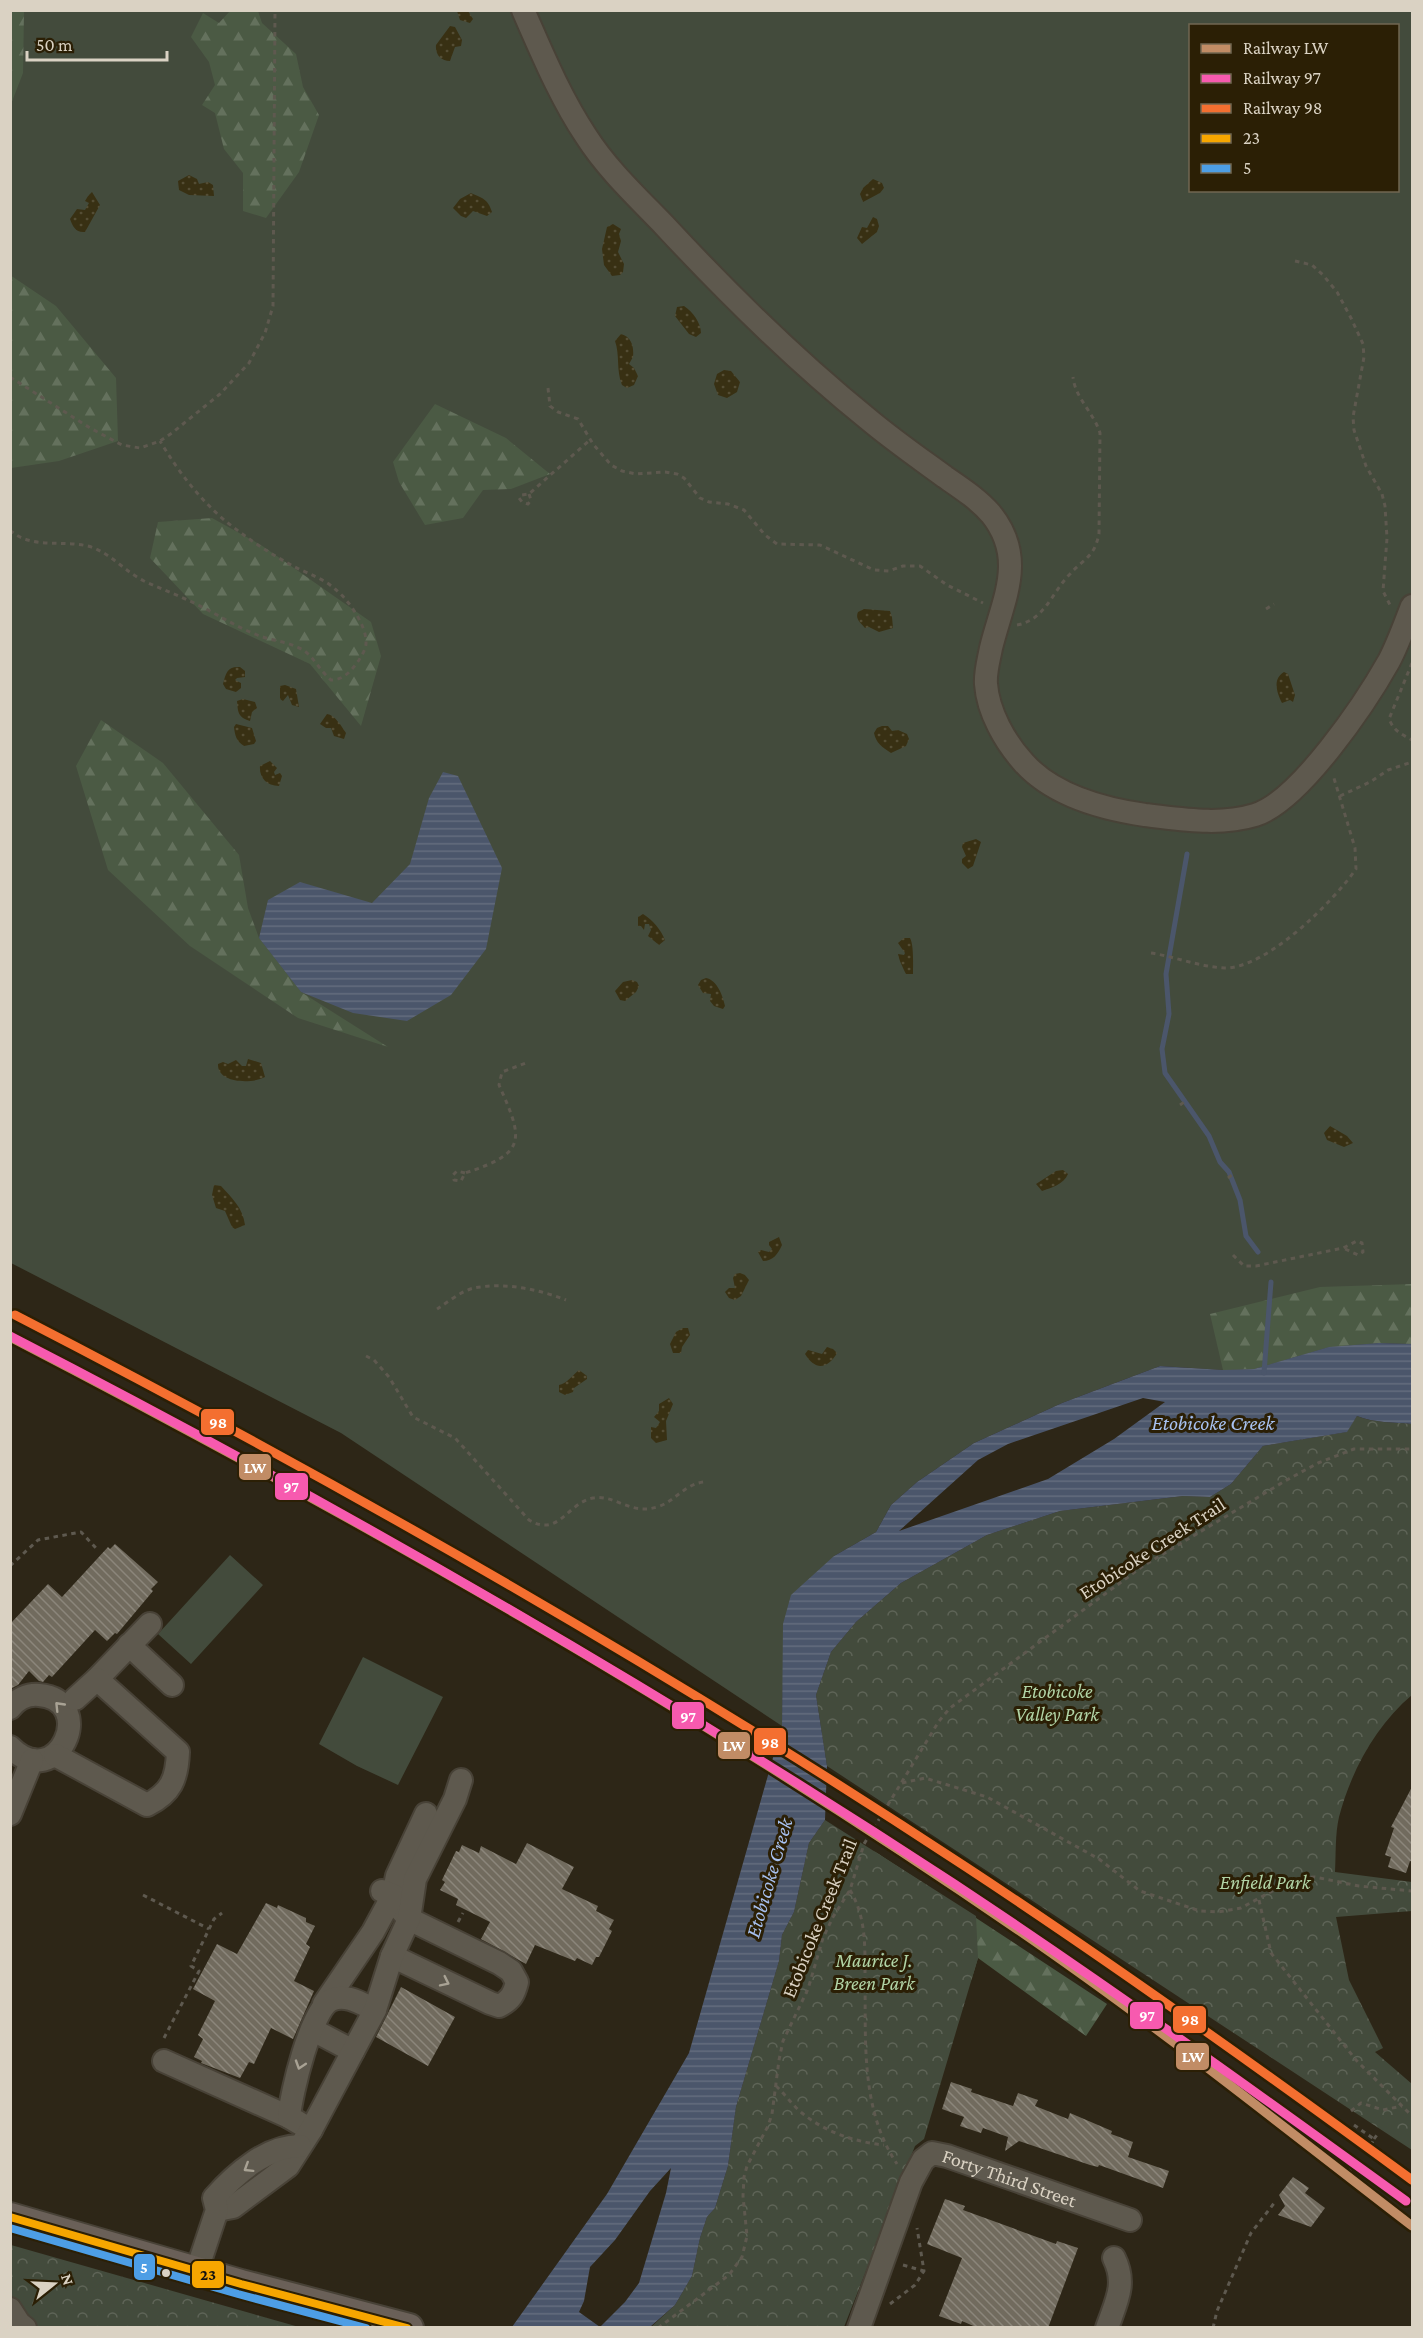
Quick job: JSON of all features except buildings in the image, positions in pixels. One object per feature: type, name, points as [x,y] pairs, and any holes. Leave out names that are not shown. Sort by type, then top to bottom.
[{"type":"main road","points":[[10,2217],[241,2284],[409,2328]]},
{"type":"street","points":[[523,10],[550,72],[586,137],[627,186],[789,351],[868,420],[975,499],[991,515],[1004,534],[1010,555],[1009,583],[998,620],[985,681],[990,705],[1008,741],[1023,762],[1036,774],[1069,794],[1135,813],[1206,821],[1233,820],[1259,814],[1286,796],[1322,758],[1353,720],[1390,659],[1408,616]]},
{"type":"street","points":[[75,1699],[150,1624]]},
{"type":"street","points":[[129,1646],[172,1685]]},
{"type":"street","points":[[55,1755],[147,1805],[160,1798],[169,1789],[178,1767],[178,1752],[97,1678]]},
{"type":"street","points":[[10,1708],[24,1697],[36,1694],[48,1696],[58,1702],[68,1718],[69,1735],[64,1746],[55,1755],[45,1759],[32,1760],[20,1756],[10,1747]]},
{"type":"street","points":[[10,1814],[32,1760]]},
{"type":"street","points":[[197,2270],[217,2210],[214,2198],[232,2178],[284,2146],[306,2138],[353,2051],[375,2010],[392,1956],[409,1918],[415,1879],[455,1798],[461,1779]]},
{"type":"street","points":[[289,2117],[298,2066],[324,2004],[373,1932],[385,1892],[397,1875],[426,1814]]},
{"type":"street","points":[[385,1892],[409,1918],[511,1971],[517,1982],[515,1993],[508,2002],[499,2006],[392,1956]]},
{"type":"street","points":[[324,2004],[333,1998],[351,1999],[375,2010]]},
{"type":"street","points":[[313,2030],[353,2051]]},
{"type":"street","points":[[164,2049],[289,2117],[306,2138]]},
{"type":"street","name":"Forty Third Street","points":[[859,2328],[911,2182],[923,2160],[932,2153],[938,2153],[1130,2220]]},
{"type":"street","points":[[1107,2328],[1122,2284],[1120,2271],[1114,2258]]},
{"type":"street","points":[[10,2309],[25,2328]]},
{"type":"path","points":[[10,377],[90,428],[122,445],[140,448],[160,441],[220,394],[249,363],[265,333],[273,306],[275,10]]},
{"type":"path","points":[[1295,261],[1312,265],[1337,292],[1363,344],[1364,357],[1353,417],[1354,430],[1366,466],[1382,494],[1385,506],[1387,538],[1383,591],[1408,616]]},
{"type":"path","points":[[548,388],[550,406],[558,412],[578,419],[602,456],[622,471],[636,474],[665,472],[677,474],[684,478],[700,498],[744,510],[765,535],[777,544],[819,545],[874,570],[889,571],[903,566],[920,566],[947,585],[985,604],[998,620],[1020,625],[1040,615],[1071,573],[1090,557],[1096,548],[1100,522],[1100,433],[1097,422],[1074,387],[1073,377]]},
{"type":"path","points":[[529,494],[591,439]]},
{"type":"path","points":[[10,530],[27,539],[59,544],[81,544],[94,548],[107,554],[141,579],[164,591],[200,606],[252,633],[300,648],[331,680],[337,680],[350,672],[363,654],[366,638],[363,628],[341,595],[327,583],[282,559],[225,520],[196,493],[181,475],[160,441]]},
{"type":"path","points":[[1266,609],[1274,604]]},
{"type":"path","points":[[1413,663],[1389,719],[1399,734],[1413,740]]},
{"type":"path","points":[[1152,953],[1214,967],[1227,968],[1241,965],[1300,930],[1334,897],[1356,869],[1354,848],[1340,796],[1332,772],[1322,758]]},
{"type":"path","points":[[1340,796],[1370,782],[1388,770],[1413,762]]},
{"type":"path","points":[[465,1173],[490,1165],[502,1158],[514,1146],[517,1130],[499,1085],[499,1078],[502,1072],[526,1064]]},
{"type":"path","points":[[1180,1105],[1187,1100]]},
{"type":"path","points":[[1228,1178],[1233,1174]]},
{"type":"path","points":[[1233,1255],[1244,1266],[1256,1266],[1343,1248],[1357,1241],[1364,1249],[1358,1255],[1343,1248]]},
{"type":"path","points":[[437,1309],[472,1288],[532,1289],[566,1300]]},
{"type":"path","points":[[366,1356],[374,1360],[389,1377],[413,1417],[455,1438],[519,1510],[536,1524],[556,1523],[581,1503],[597,1498],[633,1509],[643,1510],[662,1506],[695,1483],[704,1482]]},
{"type":"path","name":"Etobicoke Creek Trail","points":[[658,2328],[729,2275],[742,2257],[747,2236],[744,2177],[747,2166],[768,2126],[775,2100],[783,2041],[808,1989],[823,1938],[850,1890],[864,1844],[927,1738],[950,1708],[1143,1566],[1285,1481],[1337,1455],[1367,1448],[1413,1449]]},
{"type":"path","points":[[10,1566],[38,1540],[81,1532],[96,1548]]},
{"type":"path","points":[[902,1783],[926,1778],[987,1797],[1099,1859],[1140,1891],[1200,1911],[1218,1912],[1241,1908],[1301,1878],[1315,1877],[1359,1886],[1413,1891]]},
{"type":"path","points":[[850,1890],[859,1905],[865,1938],[867,2075],[878,2127],[885,2145],[911,2182]]},
{"type":"path","points":[[143,1895],[209,1929]]},
{"type":"path","points":[[1258,1899],[1271,1953],[1356,2060],[1413,2116]]},
{"type":"path","points":[[164,2049],[199,1971],[191,1966],[214,1919],[222,1912]]},
{"type":"path","points":[[776,2086],[803,2114],[826,2128],[848,2138],[885,2145]]},
{"type":"path","points":[[1351,2111],[1361,2103],[1383,2110],[1402,2106]]},
{"type":"path","points":[[1354,2125],[1373,2141],[1379,2132]]},
{"type":"path","points":[[1350,2170],[1358,2160]]},
{"type":"path","points":[[1213,2328],[1216,2312],[1251,2233],[1275,2202]]},
{"type":"path","points":[[881,2310],[915,2285],[924,2271],[915,2220]]},
{"type":"path","points":[[899,2263],[924,2271]]},
{"type":"green space","points":[[11,10],[24,11],[23,73],[11,104]]},
{"type":"green space","points":[[10,11],[1412,11],[1412,1344],[1379,1343],[1254,1369],[1223,1370],[1160,1366],[1062,1403],[974,1443],[917,1482],[891,1505],[876,1532],[834,1556],[783,1682],[782,1726],[341,1433],[11,1263]]},
{"type":"green space","points":[[230,11],[258,11],[262,23],[296,54],[303,87],[319,115],[299,172],[266,218],[243,211],[243,173],[224,149],[215,113],[202,105],[215,85],[209,62],[191,37],[203,13],[219,23]]},
{"type":"green space","points":[[10,275],[56,306],[116,378],[118,441],[59,461],[11,468]]},
{"type":"green space","points":[[435,404],[506,438],[550,474],[511,489],[483,490],[463,518],[425,525],[399,482],[393,462]]},
{"type":"green space","points":[[212,518],[261,545],[371,622],[381,656],[361,726],[310,664],[203,614],[150,558],[158,522]]},
{"type":"green space","points":[[101,720],[163,763],[239,855],[248,908],[259,938],[301,992],[388,1047],[298,1018],[190,946],[108,870],[76,766]]},
{"type":"green space","points":[[1412,1284],[1412,1344],[1379,1343],[1329,1347],[1254,1369],[1223,1370],[1210,1314],[1320,1287]]},
{"type":"green space","name":"Etobicoke Valley Park","points":[[1357,1416],[1377,1421],[1412,1424],[1412,1695],[1387,1720],[1376,1735],[1350,1783],[1339,1817],[1335,1872],[1412,1882],[1412,1911],[1336,1917],[1349,1980],[1383,2048],[1375,2052],[1412,2084],[1412,2150],[827,1766],[816,1695],[831,1652],[856,1622],[901,1583],[987,1535],[1060,1511],[1183,1496],[1210,1497],[1231,1484],[1263,1446],[1346,1432]]},
{"type":"green space","points":[[230,1555],[263,1585],[191,1664],[158,1634]]},
{"type":"green space","points":[[363,1657],[443,1697],[398,1785],[357,1766],[319,1744]]},
{"type":"green space","name":"Maurice J. Breen Park","points":[[825,1820],[976,1916],[978,1958],[924,2139],[915,2146],[844,2327],[650,2328],[675,2305],[692,2276],[700,2238],[707,2217],[715,2208],[728,2166],[736,2107],[779,1961],[782,1935],[794,1912],[809,1843]]},
{"type":"green space","points":[[874,1851],[1107,2004],[1086,2036],[978,1958],[972,1978]]},
{"type":"green space","points":[[11,2245],[299,2327],[11,2327]]},
{"type":"sand","points":[[457,11],[468,11],[473,19],[470,23],[460,20]]},
{"type":"sand","points":[[450,26],[455,27],[462,40],[461,46],[455,47],[450,61],[439,57],[436,45]]},
{"type":"sand","points":[[189,175],[197,179],[199,184],[208,182],[213,185],[214,196],[189,195],[179,190],[178,181]]},
{"type":"sand","points":[[873,179],[882,183],[884,188],[880,193],[863,202],[860,194]]},
{"type":"sand","points":[[92,192],[100,205],[85,232],[79,232],[70,219],[77,209],[85,210],[89,203],[85,201]]},
{"type":"sand","points":[[471,193],[486,202],[492,212],[487,216],[473,211],[466,218],[461,216],[453,208],[460,199]]},
{"type":"sand","points":[[873,217],[877,219],[879,226],[877,232],[862,244],[857,238],[862,227],[867,228]]},
{"type":"sand","points":[[613,224],[621,229],[618,252],[624,264],[620,275],[612,276],[604,265],[602,249],[607,227]]},
{"type":"sand","points":[[684,306],[700,325],[701,333],[696,337],[689,334],[675,316],[677,307]]},
{"type":"sand","points":[[621,334],[628,337],[632,343],[633,357],[629,364],[638,376],[634,385],[627,388],[622,385],[620,379],[615,341]]},
{"type":"sand","points":[[724,370],[731,371],[740,382],[737,392],[727,398],[718,395],[714,384],[717,374]]},
{"type":"sand","points":[[864,609],[890,611],[893,628],[879,632],[869,627],[865,628],[857,617],[858,612]]},
{"type":"sand","points":[[240,667],[245,671],[245,677],[235,680],[241,683],[241,688],[236,692],[226,689],[223,684],[228,671]]},
{"type":"sand","points":[[1284,672],[1288,674],[1295,695],[1293,702],[1290,700],[1282,703],[1279,695],[1277,682]]},
{"type":"sand","points":[[285,685],[296,689],[299,707],[292,705],[288,695],[283,701],[280,699],[280,686]]},
{"type":"sand","points":[[243,699],[255,702],[257,708],[252,712],[250,721],[238,712],[237,701]]},
{"type":"sand","points":[[327,714],[335,719],[346,733],[344,739],[334,736],[331,728],[320,724]]},
{"type":"sand","points":[[236,724],[252,728],[256,741],[254,744],[244,746],[239,742],[234,727]]},
{"type":"sand","points":[[882,726],[888,726],[892,731],[898,730],[907,734],[909,739],[906,746],[891,753],[882,747],[874,733]]},
{"type":"sand","points":[[270,761],[277,768],[275,775],[280,773],[282,776],[279,786],[267,783],[261,774],[260,766]]},
{"type":"sand","points":[[976,839],[981,842],[973,866],[968,869],[962,863],[962,859],[966,856],[962,847],[963,843]]},
{"type":"sand","points":[[643,914],[653,922],[663,936],[665,940],[659,945],[648,936],[651,930],[649,924],[645,924],[644,930],[638,926],[638,917]]},
{"type":"sand","points":[[904,938],[910,938],[911,941],[913,974],[906,974],[898,954],[904,955],[905,953],[898,943]]},
{"type":"sand","points":[[706,978],[710,979],[719,989],[725,1006],[723,1009],[714,1006],[710,1001],[711,994],[703,993],[698,985]]},
{"type":"sand","points":[[632,980],[639,986],[636,992],[625,1001],[620,1000],[615,991],[623,982]]},
{"type":"sand","points":[[248,1059],[261,1063],[265,1077],[252,1081],[237,1081],[229,1079],[219,1071],[218,1064],[223,1062],[228,1064],[236,1060],[242,1066],[246,1066]]},
{"type":"sand","points":[[1330,1126],[1347,1136],[1353,1143],[1344,1147],[1327,1140],[1324,1133]]},
{"type":"sand","points":[[1063,1170],[1068,1174],[1057,1185],[1042,1191],[1036,1184],[1056,1171]]},
{"type":"sand","points":[[214,1185],[221,1186],[233,1199],[242,1213],[245,1225],[235,1229],[225,1211],[216,1208],[212,1195]]},
{"type":"sand","points":[[779,1237],[782,1245],[779,1251],[772,1258],[763,1261],[758,1252],[761,1250],[769,1252],[772,1249],[769,1242]]},
{"type":"sand","points":[[740,1273],[749,1280],[741,1296],[735,1300],[729,1298],[725,1292],[729,1288],[735,1288],[733,1278],[735,1274]]},
{"type":"sand","points":[[688,1328],[690,1335],[681,1353],[673,1353],[670,1344],[676,1332]]},
{"type":"sand","points":[[827,1347],[837,1353],[826,1365],[813,1363],[805,1354],[808,1350],[822,1354]]},
{"type":"sand","points":[[579,1370],[587,1376],[587,1379],[574,1388],[573,1392],[565,1395],[559,1392],[559,1385]]},
{"type":"sand","points":[[669,1398],[673,1404],[666,1421],[667,1440],[656,1443],[651,1438],[651,1427],[656,1428],[660,1422],[654,1417],[659,1411],[659,1404]]},
{"type":"water","points":[[443,772],[458,776],[502,868],[486,949],[451,995],[407,1021],[353,1013],[301,992],[259,938],[268,900],[300,882],[372,903],[410,864],[429,798]]},
{"type":"water","name":"Etobicoke Creek","points":[[1379,1343],[1412,1344],[1412,1424],[1377,1421],[1357,1416],[1347,1432],[1263,1446],[1231,1484],[1210,1497],[1183,1496],[1060,1511],[987,1535],[901,1583],[856,1622],[831,1652],[816,1695],[827,1766],[825,1820],[809,1843],[794,1912],[782,1935],[779,1961],[736,2107],[728,2166],[715,2208],[707,2217],[700,2238],[692,2276],[675,2305],[650,2327],[600,2327],[512,2327],[607,2194],[689,2053],[782,1726],[783,1624],[791,1595],[834,1556],[876,1532],[891,1505],[917,1482],[974,1443],[1062,1403],[1160,1366],[1223,1370],[1254,1369],[1329,1347]],"holes":[[[1143,1398],[1165,1402],[1114,1439],[1048,1479],[899,1531],[978,1460],[1008,1444]],[[671,2168],[666,2193],[639,2283],[625,2302],[600,2327],[579,2312],[584,2301],[590,2267],[615,2240],[650,2191]]]},
{"type":"waterway","points":[[1187,854],[1166,974],[1169,1014],[1162,1049],[1165,1073],[1209,1136],[1220,1162],[1229,1172],[1240,1200],[1246,1236],[1258,1252]]},
{"type":"waterway","points":[[1264,1373],[1271,1282]]},
{"type":"rail line","name":"98","points":[[15,1315],[378,1510],[498,1578],[734,1719],[966,1867],[1079,1943],[1247,2060],[1412,2180]]},
{"type":"rail line","name":"97","points":[[10,1336],[371,1530],[723,1737],[1011,1922],[1406,2201]]},
{"type":"rail line","name":"LW","points":[[10,1337],[397,1545],[649,1693],[773,1769],[896,1848],[1069,1965],[1217,2075],[1412,2226]]},
{"type":"transit line","name":"23","points":[[10,2217],[241,2284],[407,2328]]},
{"type":"transit line","name":"5","points":[[10,2228],[238,2294],[366,2328]]},
{"type":"park label","name":"Enfield Park","points":[[1265,1882]]}]
